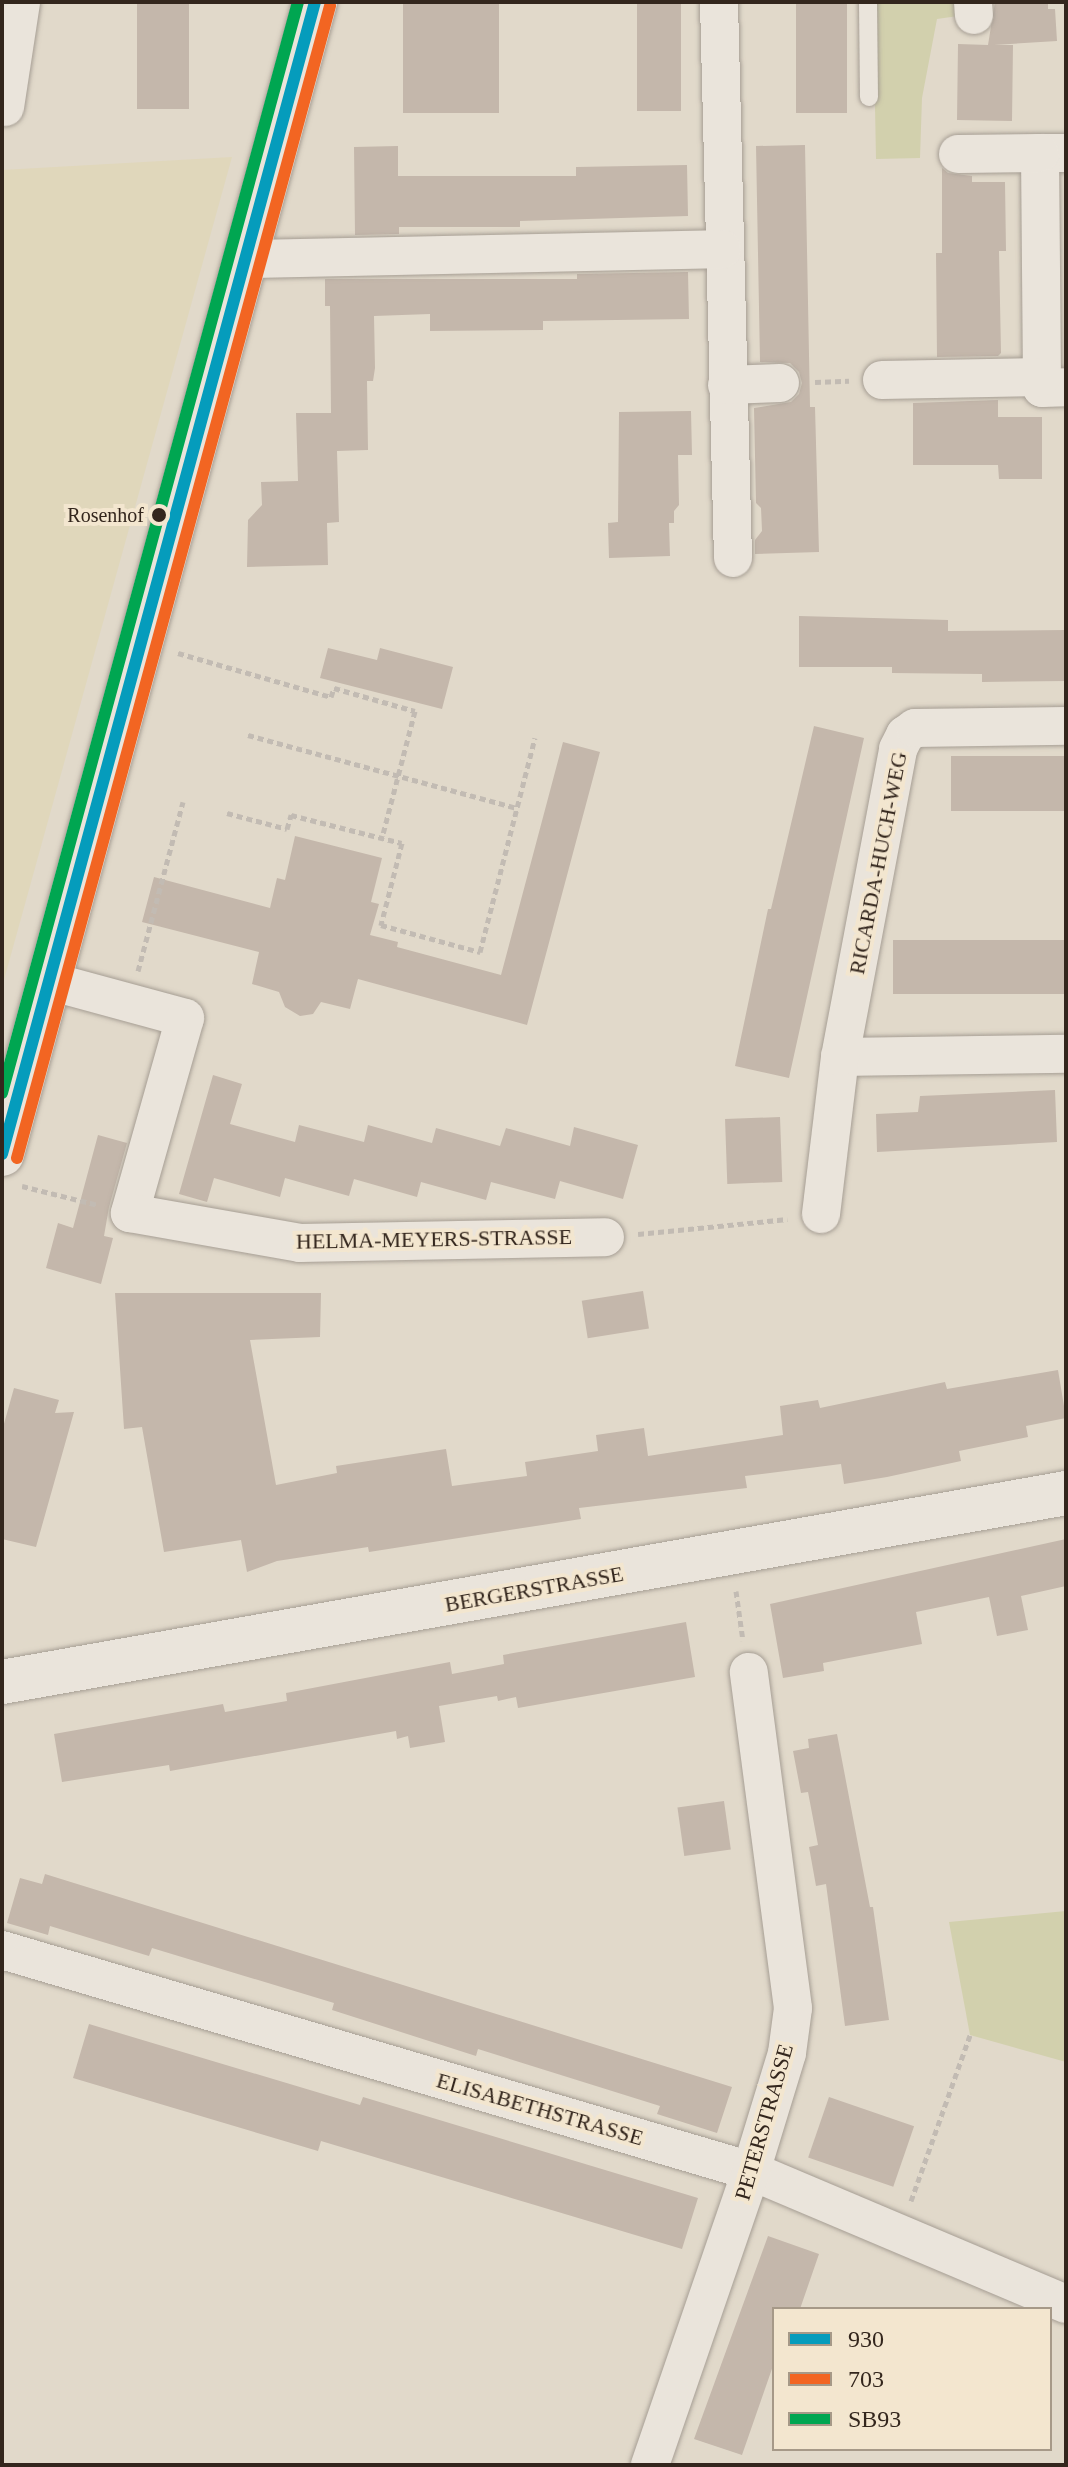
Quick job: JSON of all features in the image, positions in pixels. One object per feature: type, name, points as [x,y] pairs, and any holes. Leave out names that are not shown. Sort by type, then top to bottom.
[{"type":"main road","points":[[7,1169],[49,981],[248,259],[315,2]]},
{"type":"main road","name":"BERGERSTRASSE","points":[[2,1682],[1066,1493]]},
{"type":"street","points":[[5,107],[21,2]]},
{"type":"street","points":[[719,2],[722,249],[733,558]]},
{"type":"street","points":[[882,380],[1054,382],[1053,153],[958,154]]},
{"type":"street","points":[[248,259],[722,249]]},
{"type":"street","points":[[727,385],[780,383]]},
{"type":"street","name":"RICARDA-HUCH-WEG","points":[[821,1214],[840,1057],[898,749],[905,735],[915,728],[1066,726]]},
{"type":"street","points":[[49,981],[185,1018],[130,1213]]},
{"type":"street","points":[[840,1057],[1066,1054]]},
{"type":"street","name":"HELMA-MEYERS-STRASSE","points":[[130,1213],[300,1243],[605,1237]]},
{"type":"street","name":"PETERSTRASSE","points":[[650,2465],[751,2171],[787,2053],[793,2008],[749,1672]]},
{"type":"street","name":"ELISABETHSTRASSE","points":[[2,1950],[751,2171],[1066,2304]]},
{"type":"lane","points":[[868,2],[869,97]]},
{"type":"path","points":[[780,383],[882,380]]},
{"type":"path","points":[[143,642],[331,697],[334,688],[415,711],[382,838]]},
{"type":"path","points":[[248,735],[517,808]]},
{"type":"path","points":[[227,813],[287,829],[291,815],[402,843],[381,925],[480,952],[535,738]]},
{"type":"path","points":[[129,1003],[183,802]]},
{"type":"path","points":[[7,1169],[130,1213]]},
{"type":"path","points":[[605,1237],[821,1214]]},
{"type":"path","points":[[732,1554],[749,1672]]},
{"type":"path","points":[[898,2235],[970,2035]]},
{"type":"shaded area","points":[[873,2],[965,2],[965,15],[937,19],[922,98],[920,158],[876,159]]},
{"type":"shaded area","points":[[232,157],[2,987],[2,170]]},
{"type":"shaded area","points":[[1066,1911],[1066,2062],[970,2035],[949,1922]]},
{"type":"building","points":[[137,2],[189,2],[189,109],[137,109]]},
{"type":"building","points":[[403,2],[499,2],[499,113],[403,113]]},
{"type":"building","points":[[637,2],[681,2],[681,111],[637,111]]},
{"type":"building","points":[[796,2],[847,2],[847,113],[796,113]]},
{"type":"building","points":[[995,2],[1048,2],[1048,9],[1055,9],[1057,41],[994,45],[1013,45],[1012,121],[957,120],[958,44],[988,45]]},
{"type":"building","points":[[805,145],[810,407],[815,407],[819,552],[755,554],[755,540],[762,531],[761,508],[756,503],[754,408],[791,402],[799,394],[802,383],[799,372],[790,363],[760,362],[756,146]]},
{"type":"building","points":[[398,146],[398,176],[576,176],[576,167],[687,165],[688,216],[520,221],[520,227],[399,227],[399,234],[355,235],[354,147]]},
{"type":"building","points":[[942,168],[948,173],[972,176],[972,182],[1005,182],[1006,251],[999,251],[1001,353],[998,356],[937,357],[936,253],[942,253]]},
{"type":"building","points":[[688,272],[689,319],[543,321],[543,330],[430,331],[430,314],[374,316],[375,368],[373,381],[367,381],[368,450],[337,451],[339,522],[327,523],[328,565],[247,567],[248,520],[262,505],[261,482],[298,481],[296,413],[331,413],[330,306],[325,306],[325,279],[577,279],[577,274]]},
{"type":"building","points":[[998,400],[998,417],[1042,417],[1042,479],[999,479],[998,465],[913,465],[913,403]]},
{"type":"building","points":[[691,411],[692,455],[678,455],[679,505],[674,511],[674,523],[669,523],[670,556],[609,558],[608,523],[618,522],[619,412]]},
{"type":"building","points":[[799,616],[948,620],[948,631],[1066,630],[1066,681],[982,682],[982,674],[892,673],[892,667],[799,667]]},
{"type":"building","points":[[328,648],[377,660],[380,648],[453,667],[442,709],[320,678]]},
{"type":"building","points":[[814,726],[864,738],[789,1078],[735,1066],[768,909],[771,909]]},
{"type":"building","points":[[563,742],[600,752],[527,1025],[358,979],[350,1009],[321,1002],[313,1014],[300,1016],[285,1007],[279,992],[252,984],[259,952],[142,922],[154,877],[270,908],[277,878],[285,880],[295,836],[382,858],[371,902],[379,904],[370,935],[398,942],[397,947],[501,975]]},
{"type":"building","points":[[951,756],[1066,756],[1066,811],[951,811]]},
{"type":"building","points":[[893,940],[1066,940],[1066,994],[893,994]]},
{"type":"building","points":[[213,1075],[242,1084],[230,1124],[295,1142],[299,1125],[364,1142],[368,1125],[432,1143],[436,1128],[500,1146],[506,1128],[570,1146],[574,1127],[638,1145],[623,1199],[560,1181],[555,1199],[491,1182],[486,1200],[421,1182],[417,1197],[354,1179],[349,1196],[285,1178],[280,1197],[214,1178],[207,1202],[179,1194]]},
{"type":"building","points":[[1055,1090],[1057,1142],[877,1152],[876,1114],[918,1112],[920,1096]]},
{"type":"building","points":[[780,1117],[782,1182],[727,1184],[725,1119]]},
{"type":"building","points":[[98,1135],[127,1143],[109,1207],[104,1236],[113,1238],[101,1284],[46,1268],[58,1223],[73,1228]]},
{"type":"building","points":[[643,1291],[649,1329],[588,1338],[582,1301]]},
{"type":"building","points":[[115,1293],[321,1293],[320,1337],[250,1340],[276,1485],[337,1473],[336,1466],[446,1449],[452,1486],[527,1476],[525,1462],[598,1451],[596,1435],[644,1428],[648,1456],[783,1435],[780,1406],[818,1400],[820,1408],[945,1382],[947,1389],[1058,1370],[1066,1418],[1026,1426],[1028,1437],[959,1451],[961,1461],[887,1477],[844,1484],[841,1464],[745,1476],[747,1488],[579,1508],[581,1519],[369,1552],[368,1547],[277,1561],[247,1572],[241,1540],[164,1552],[142,1427],[124,1429]]},
{"type":"building","points":[[14,1388],[59,1400],[55,1413],[74,1412],[36,1547],[2,1539],[2,1431]]},
{"type":"building","points":[[1066,1539],[1066,1586],[1021,1596],[1028,1630],[997,1636],[989,1597],[916,1612],[922,1644],[823,1663],[824,1671],[783,1678],[770,1604]]},
{"type":"building","points":[[686,1622],[695,1677],[518,1708],[516,1697],[498,1701],[497,1696],[439,1706],[445,1742],[410,1748],[408,1736],[397,1739],[396,1731],[170,1771],[169,1765],[62,1782],[54,1734],[223,1704],[225,1712],[287,1701],[286,1693],[450,1662],[452,1674],[504,1664],[503,1655]]},
{"type":"building","points":[[837,1734],[870,1907],[873,1907],[889,2020],[845,2026],[826,1884],[816,1886],[809,1847],[818,1845],[808,1792],[801,1793],[793,1751],[809,1748],[808,1739]]},
{"type":"building","points":[[724,1801],[731,1850],[684,1856],[677,1808]]},
{"type":"building","points":[[45,1874],[732,2087],[717,2133],[657,2114],[660,2106],[478,2049],[476,2056],[332,2010],[334,2003],[152,1948],[149,1956],[50,1926],[48,1935],[7,1923],[20,1878],[42,1884]]},
{"type":"building","points":[[89,2024],[360,2105],[363,2097],[698,2198],[682,2249],[321,2141],[318,2151],[73,2078]]},
{"type":"building","points":[[829,2097],[914,2126],[893,2187],[808,2158]]},
{"type":"building","points":[[768,2236],[819,2254],[801,2307],[772,2307],[772,2369],[742,2455],[694,2439]]},
{"type":"transit line","name":"SB93","points":[[2,1093],[298,2]]},
{"type":"transit line","name":"930","points":[[2,1154],[315,2]]},
{"type":"transit line","name":"703","points":[[17,1158],[330,6]]},
{"type":"place","name":"Rosenhof","points":[[159,515]]}]
